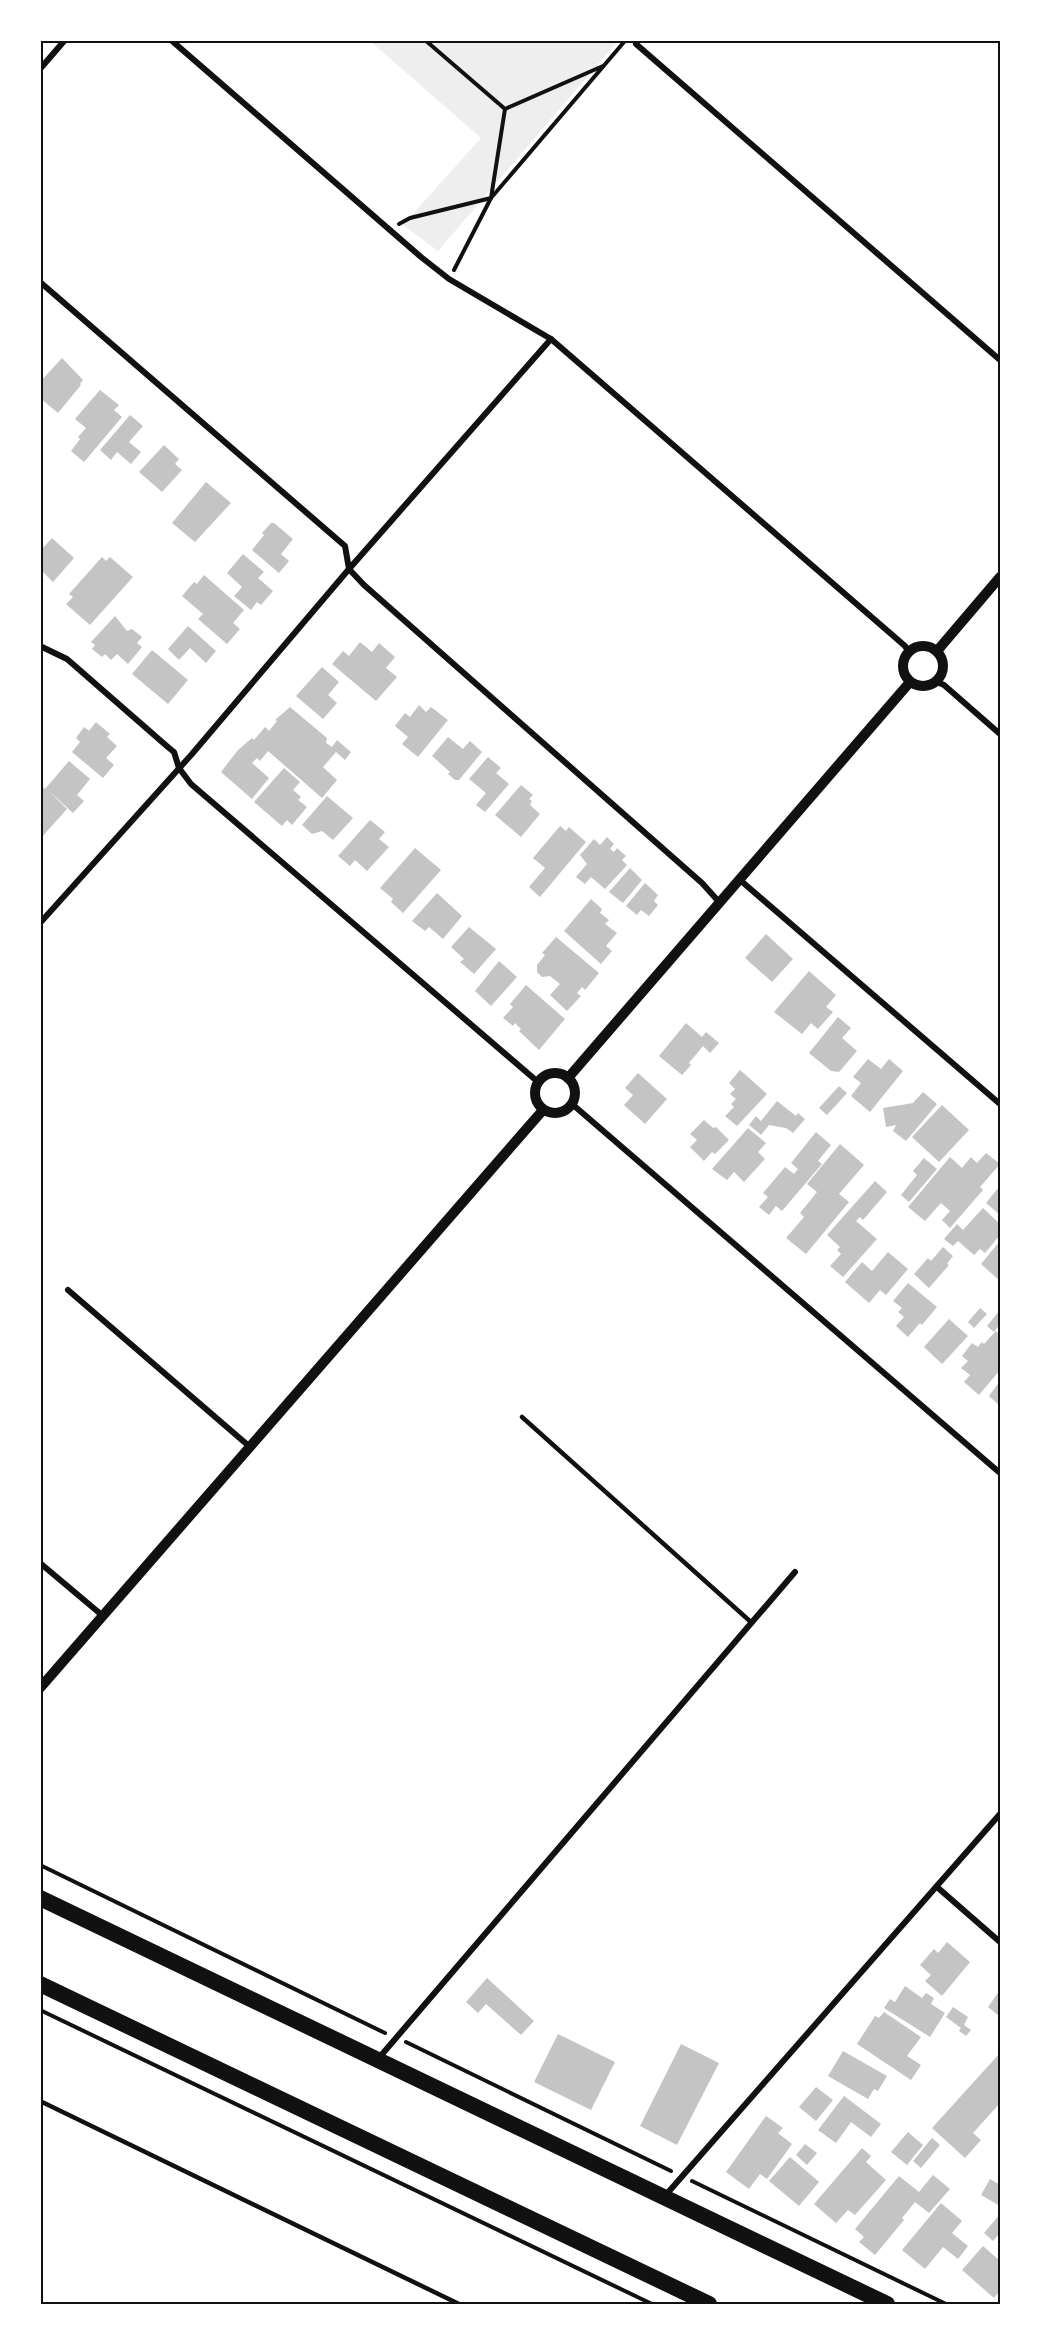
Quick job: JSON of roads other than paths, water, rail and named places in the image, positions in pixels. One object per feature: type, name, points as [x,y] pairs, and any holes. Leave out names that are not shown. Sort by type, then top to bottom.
[{"type":"highway","points":[[40,1898],[887,2304]]},
{"type":"highway","points":[[40,1984],[709,2304]]},
{"type":"street","points":[[40,69],[65,40]]},
{"type":"street","points":[[171,40],[389,230],[449,279],[551,339],[905,646],[909,652]]},
{"type":"street","points":[[636,44],[1000,360]]},
{"type":"street","points":[[40,282],[345,546],[348,569],[373,593],[693,875],[720,903]]},
{"type":"street","points":[[40,923],[179,768],[348,569],[551,339]]},
{"type":"street","points":[[937,651],[1000,577]]},
{"type":"street","points":[[40,646],[67,658],[174,752],[179,768],[191,784],[538,1082]]},
{"type":"street","points":[[921,646],[928,646],[937,651],[944,668],[937,682],[926,687],[915,686],[910,682],[905,676],[903,667],[904,659],[909,652],[921,646]]},
{"type":"street","points":[[568,1078],[910,682]]},
{"type":"street","points":[[937,682],[944,685],[1000,734]]},
{"type":"street","points":[[740,880],[1000,1104]]},
{"type":"street","points":[[552,1073],[568,1078],[574,1088],[572,1104],[562,1112],[543,1110],[535,1100],[535,1087],[538,1082],[542,1077],[552,1073]]},
{"type":"street","points":[[572,1104],[1000,1473]]},
{"type":"street","points":[[40,1688],[543,1110]]},
{"type":"street","points":[[68,1290],[250,1447]]},
{"type":"street","points":[[40,1563],[103,1616]]},
{"type":"street","points":[[377,2059],[795,1572]]},
{"type":"street","points":[[663,2198],[1000,1815]]},
{"type":"street","points":[[937,1887],[1000,1942]]},
{"type":"lane","points":[[522,1417],[752,1623]]},
{"type":"lane","points":[[40,2101],[459,2304]]}]
